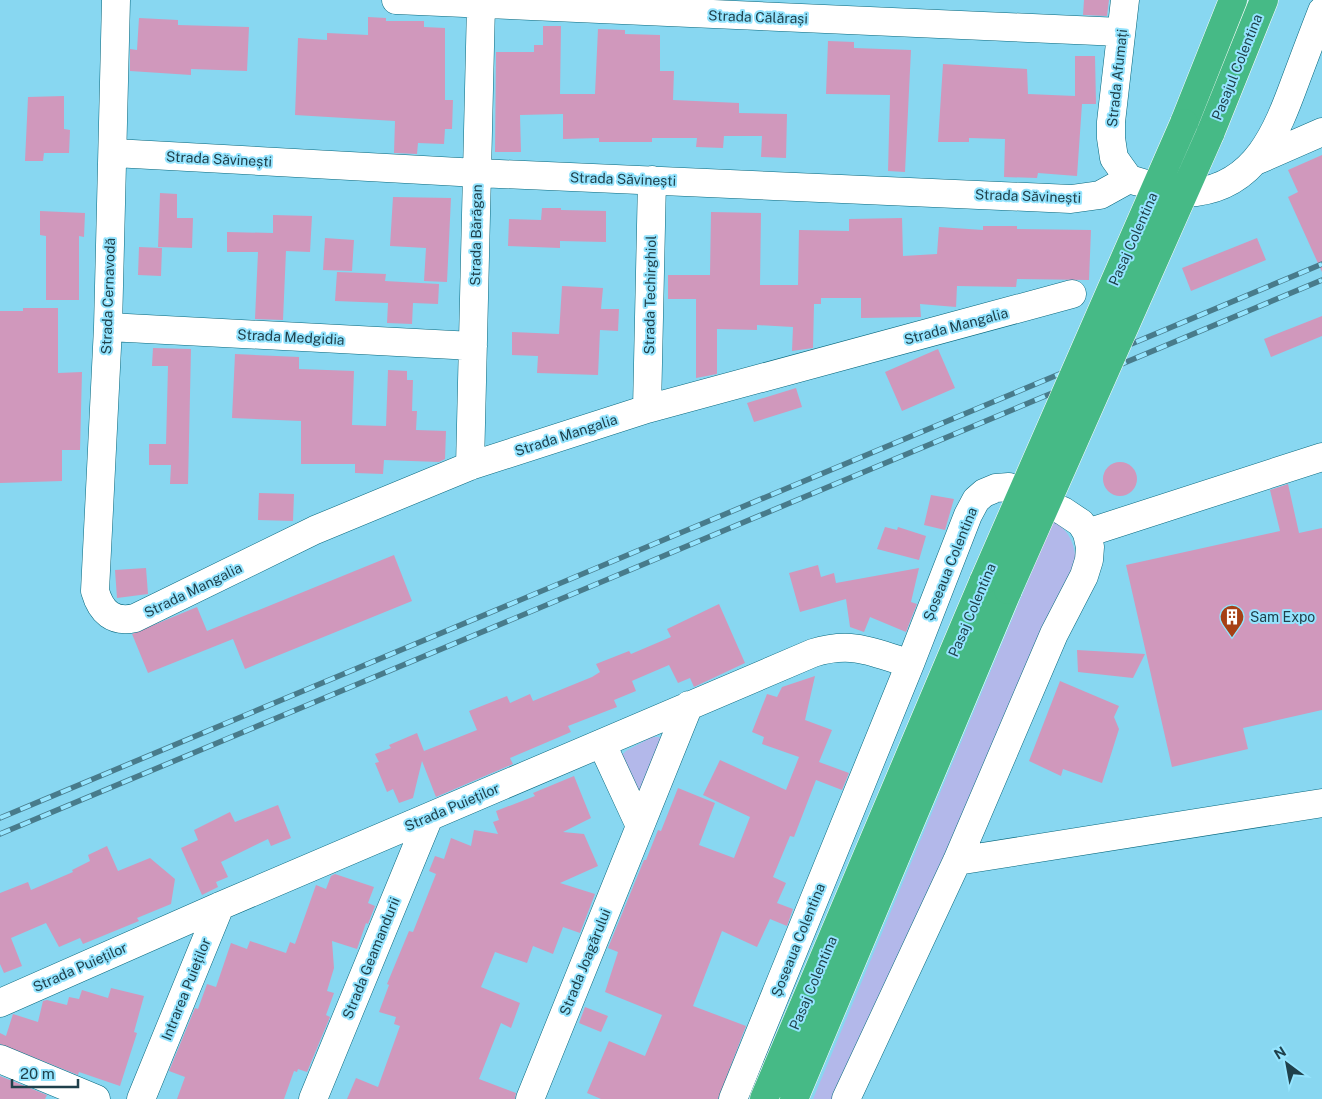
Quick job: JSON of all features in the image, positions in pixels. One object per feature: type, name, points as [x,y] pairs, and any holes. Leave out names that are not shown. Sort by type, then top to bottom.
[{"type":"highway","name":"Pasajul Colentina","points":[[1184,123],[1233,0]]},
{"type":"highway","name":"Pasajul Colentina","points":[[1210,134],[1264,0]]},
{"type":"highway","name":"Pasaj Colentina","points":[[794,1099],[996,585],[1184,123]]},
{"type":"highway","name":"Pasaj Colentina","points":[[764,1099],[996,585],[1210,134]]},
{"type":"street","name":"Strada Cernavodă","points":[[95,591],[108,327],[114,153],[116,0]]},
{"type":"street","name":"Strada Călărași","points":[[396,0],[1121,32]]},
{"type":"street","name":"Strada Afumați","points":[[1125,0],[1111,122],[1111,138],[1114,158],[1129,179]]},
{"type":"street","name":"Strada Bărăgan","points":[[470,466],[481,5]]},
{"type":"street","points":[[1258,160],[1281,121],[1322,10]]},
{"type":"street","points":[[1129,179],[1175,191],[1196,192],[1229,181],[1258,160],[1322,132]]},
{"type":"street","name":"Strada Săvinești","points":[[114,153],[478,173],[1071,199],[1100,195],[1129,179]]},
{"type":"street","name":"Strada Techirghiol","points":[[647,409],[652,180]]},
{"type":"street","name":"Strada Mangalia","points":[[95,591],[101,606],[107,614],[124,620],[135,618],[315,530],[470,466],[647,409],[1072,294]]},
{"type":"street","name":"Strada Medgidia","points":[[108,327],[473,346]]},
{"type":"street","points":[[846,1099],[958,861],[1054,634],[1084,576],[1090,547],[1087,533],[1322,458]]},
{"type":"street","name":"Șoseaua Colentina","points":[[733,1099],[976,500],[984,493],[996,488],[1008,487],[1073,516],[1087,533]]},
{"type":"street","name":"Strada Puieților","points":[[0,1003],[220,906],[602,744],[689,705],[829,648],[846,646],[910,664]]},
{"type":"street","name":"Strada Joagărului","points":[[530,1099],[689,705]]},
{"type":"street","points":[[602,744],[640,826]]},
{"type":"street","points":[[958,861],[1322,803]]},
{"type":"street","name":"Strada Geamandurii","points":[[313,1099],[429,817]]},
{"type":"street","name":"Intrarea Puieților","points":[[141,1099],[220,906]]},
{"type":"street","points":[[0,1059],[96,1099]]},
{"type":"shaded area","points":[[1053,521],[1064,529],[1073,544],[1076,564],[839,1099],[813,1099]]},
{"type":"shaded area","points":[[652,737],[659,737],[661,740],[642,799],[621,756],[626,751]]},
{"type":"building","points":[[1084,0],[1109,0],[1107,16],[1083,15]]},
{"type":"building","points":[[368,17],[386,18],[386,21],[424,21],[424,27],[445,28],[445,100],[453,100],[452,129],[445,129],[444,144],[418,143],[417,154],[394,153],[395,121],[295,115],[298,38],[327,40],[327,33],[368,35]]},
{"type":"building","points":[[139,18],[178,20],[178,25],[249,27],[247,71],[191,69],[191,75],[130,71],[130,49],[137,50]]},
{"type":"building","points":[[543,26],[561,26],[560,94],[595,94],[598,29],[625,30],[625,34],[660,35],[660,71],[674,71],[673,100],[739,103],[739,113],[787,114],[786,158],[761,157],[762,136],[724,136],[723,148],[696,147],[697,138],[652,138],[652,142],[599,142],[599,138],[563,139],[563,114],[520,115],[521,152],[495,152],[496,52],[534,52],[534,45],[543,45]]},
{"type":"building","points":[[828,41],[854,42],[854,48],[911,50],[905,172],[888,171],[890,95],[826,94]]},
{"type":"building","points":[[1075,56],[1095,56],[1096,104],[1082,104],[1077,176],[1038,173],[1037,178],[1004,177],[1005,139],[969,138],[969,142],[938,142],[943,64],[1027,69],[1028,94],[1075,96]]},
{"type":"building","points":[[64,96],[64,129],[70,130],[69,153],[44,153],[43,161],[25,161],[28,97]]},
{"type":"building","points":[[1322,155],[1322,272],[1288,197],[1298,192],[1288,170]]},
{"type":"building","points":[[160,193],[177,194],[177,218],[193,218],[192,248],[158,247]]},
{"type":"building","points":[[393,197],[451,198],[447,282],[424,281],[426,248],[390,246]]},
{"type":"building","points":[[542,208],[606,211],[606,242],[560,241],[560,248],[508,246],[509,219],[541,220]]},
{"type":"building","points":[[40,211],[85,213],[84,237],[79,236],[79,300],[46,300],[46,236],[40,235]]},
{"type":"building","points":[[711,212],[761,213],[760,285],[798,285],[799,230],[849,231],[849,219],[902,218],[903,256],[937,254],[939,227],[983,230],[983,226],[1017,226],[1017,229],[1091,230],[1089,280],[1017,279],[1016,287],[957,286],[956,307],[920,304],[921,317],[861,318],[861,298],[821,298],[821,304],[814,304],[813,348],[792,351],[793,327],[757,325],[757,330],[717,329],[717,374],[696,378],[696,299],[668,299],[668,275],[710,275]]},
{"type":"building","points":[[273,215],[312,216],[310,252],[286,251],[283,320],[255,319],[258,252],[227,252],[227,232],[273,233]]},
{"type":"building","points":[[325,238],[354,240],[352,271],[323,270]]},
{"type":"building","points":[[1257,238],[1266,260],[1191,291],[1182,268]]},
{"type":"building","points":[[139,247],[162,248],[161,276],[138,275]]},
{"type":"building","points":[[337,272],[386,274],[385,281],[439,284],[438,304],[413,303],[412,324],[387,323],[388,303],[335,301]]},
{"type":"building","points":[[562,286],[603,288],[601,309],[619,309],[618,331],[600,330],[598,375],[537,373],[538,356],[512,355],[512,332],[559,334]]},
{"type":"building","points":[[23,308],[58,308],[58,373],[82,372],[80,450],[62,450],[62,481],[0,483],[0,311],[23,311]]},
{"type":"building","points":[[1322,316],[1322,336],[1271,357],[1264,339]]},
{"type":"building","points":[[153,348],[191,349],[188,484],[170,484],[171,465],[149,465],[149,444],[166,444],[168,366],[152,366]]},
{"type":"building","points":[[938,349],[955,388],[902,411],[885,372]]},
{"type":"building","points":[[235,354],[299,357],[299,369],[354,371],[352,425],[386,426],[388,370],[407,371],[407,380],[413,380],[412,411],[417,411],[416,430],[446,431],[445,459],[439,462],[384,460],[383,474],[355,473],[355,464],[301,464],[301,421],[232,418]]},
{"type":"building","points":[[796,388],[802,407],[754,422],[747,403]]},
{"type":"building","points":[[1120,462],[1127,463],[1132,467],[1136,472],[1136,486],[1132,491],[1127,495],[1120,496],[1113,495],[1108,491],[1104,486],[1103,479],[1104,472],[1108,467],[1113,463]]},
{"type":"building","name":"Sam Expo","points":[[1288,484],[1299,533],[1322,528],[1322,710],[1243,728],[1248,749],[1172,767],[1126,565],[1280,531],[1270,490]]},
{"type":"building","points":[[259,493],[294,494],[293,521],[258,520]]},
{"type":"building","points":[[931,495],[954,499],[945,530],[924,525]]},
{"type":"building","points":[[885,527],[897,530],[898,527],[926,536],[919,560],[877,549]]},
{"type":"building","points":[[394,555],[412,601],[245,669],[233,639],[148,673],[132,634],[197,607],[207,631]]},
{"type":"building","points":[[818,565],[821,577],[834,573],[836,583],[919,568],[911,602],[917,604],[906,632],[870,617],[864,632],[850,627],[846,599],[800,612],[789,573]]},
{"type":"building","points":[[146,568],[148,594],[117,598],[115,570]]},
{"type":"building","points":[[719,604],[745,663],[694,687],[690,678],[678,683],[669,665],[632,681],[636,691],[614,700],[617,707],[568,726],[571,732],[510,758],[513,764],[436,797],[422,761],[413,798],[399,803],[393,789],[387,792],[375,763],[379,762],[375,754],[391,748],[389,745],[417,733],[424,751],[477,730],[469,711],[507,696],[510,703],[530,694],[533,701],[592,677],[600,672],[596,664],[629,651],[631,654],[671,637],[667,629]]},
{"type":"building","points":[[1077,650],[1145,654],[1133,678],[1078,672]]},
{"type":"building","points":[[815,676],[805,720],[832,730],[819,762],[849,773],[842,790],[816,780],[794,837],[790,836],[773,877],[786,883],[777,903],[793,909],[787,926],[770,919],[757,947],[722,931],[693,1006],[746,1026],[718,1099],[601,1099],[587,1093],[609,1041],[645,1056],[662,1015],[605,992],[618,952],[608,948],[644,860],[646,860],[658,830],[661,831],[678,788],[715,803],[699,845],[734,858],[750,817],[703,795],[720,760],[786,790],[799,757],[762,744],[764,737],[752,732],[767,694],[777,697],[782,687]]},
{"type":"building","points":[[1060,681],[1119,706],[1114,717],[1119,729],[1102,783],[1063,769],[1061,776],[1029,761]]},
{"type":"building","points":[[574,776],[591,818],[563,832],[584,834],[598,866],[560,883],[595,894],[580,933],[563,927],[553,954],[533,946],[527,963],[495,952],[481,987],[520,1003],[511,1028],[501,1023],[479,1079],[516,1093],[515,1099],[347,1099],[356,1078],[378,1087],[400,1026],[394,1024],[396,1017],[379,1012],[389,985],[387,984],[409,931],[413,932],[436,874],[429,871],[435,856],[444,859],[451,838],[471,846],[474,830],[498,834],[493,822],[499,820],[496,811],[535,796],[533,793]]},
{"type":"building","points":[[278,805],[291,838],[271,846],[268,839],[221,862],[228,877],[216,882],[218,887],[202,895],[181,848],[198,840],[194,830],[230,812],[235,822]]},
{"type":"building","points":[[107,846],[118,871],[150,858],[175,879],[171,904],[137,918],[139,921],[83,944],[80,938],[59,947],[46,923],[11,938],[22,966],[4,973],[0,964],[0,893],[28,882],[31,890],[73,872],[72,870],[90,861],[88,855]]},
{"type":"building","points":[[335,874],[374,887],[368,903],[375,906],[368,924],[366,923],[357,949],[332,941],[334,968],[327,991],[334,993],[326,1015],[330,1017],[307,1072],[298,1069],[297,1072],[294,1071],[284,1099],[177,1099],[185,1077],[169,1071],[195,1008],[198,1009],[207,984],[216,987],[231,943],[247,949],[250,941],[286,953],[290,942],[295,944],[316,885],[326,889],[331,876]]},
{"type":"building","points":[[111,988],[144,996],[134,1032],[137,1033],[120,1086],[79,1072],[78,1075],[0,1044],[0,1033],[6,1036],[13,1014],[38,1022],[43,1001],[47,1000],[67,1005],[69,997],[79,999],[82,990],[108,998]]},
{"type":"building","points":[[585,1007],[608,1016],[601,1032],[579,1023]]},
{"type":"building","points":[[0,1076],[47,1095],[45,1099],[0,1099]]},
{"type":"railway","points":[[0,818],[1322,264]]},
{"type":"railway","points":[[0,834],[1322,280]]},
{"type":"place","name":"Sam Expo","points":[[1232,638]]}]
